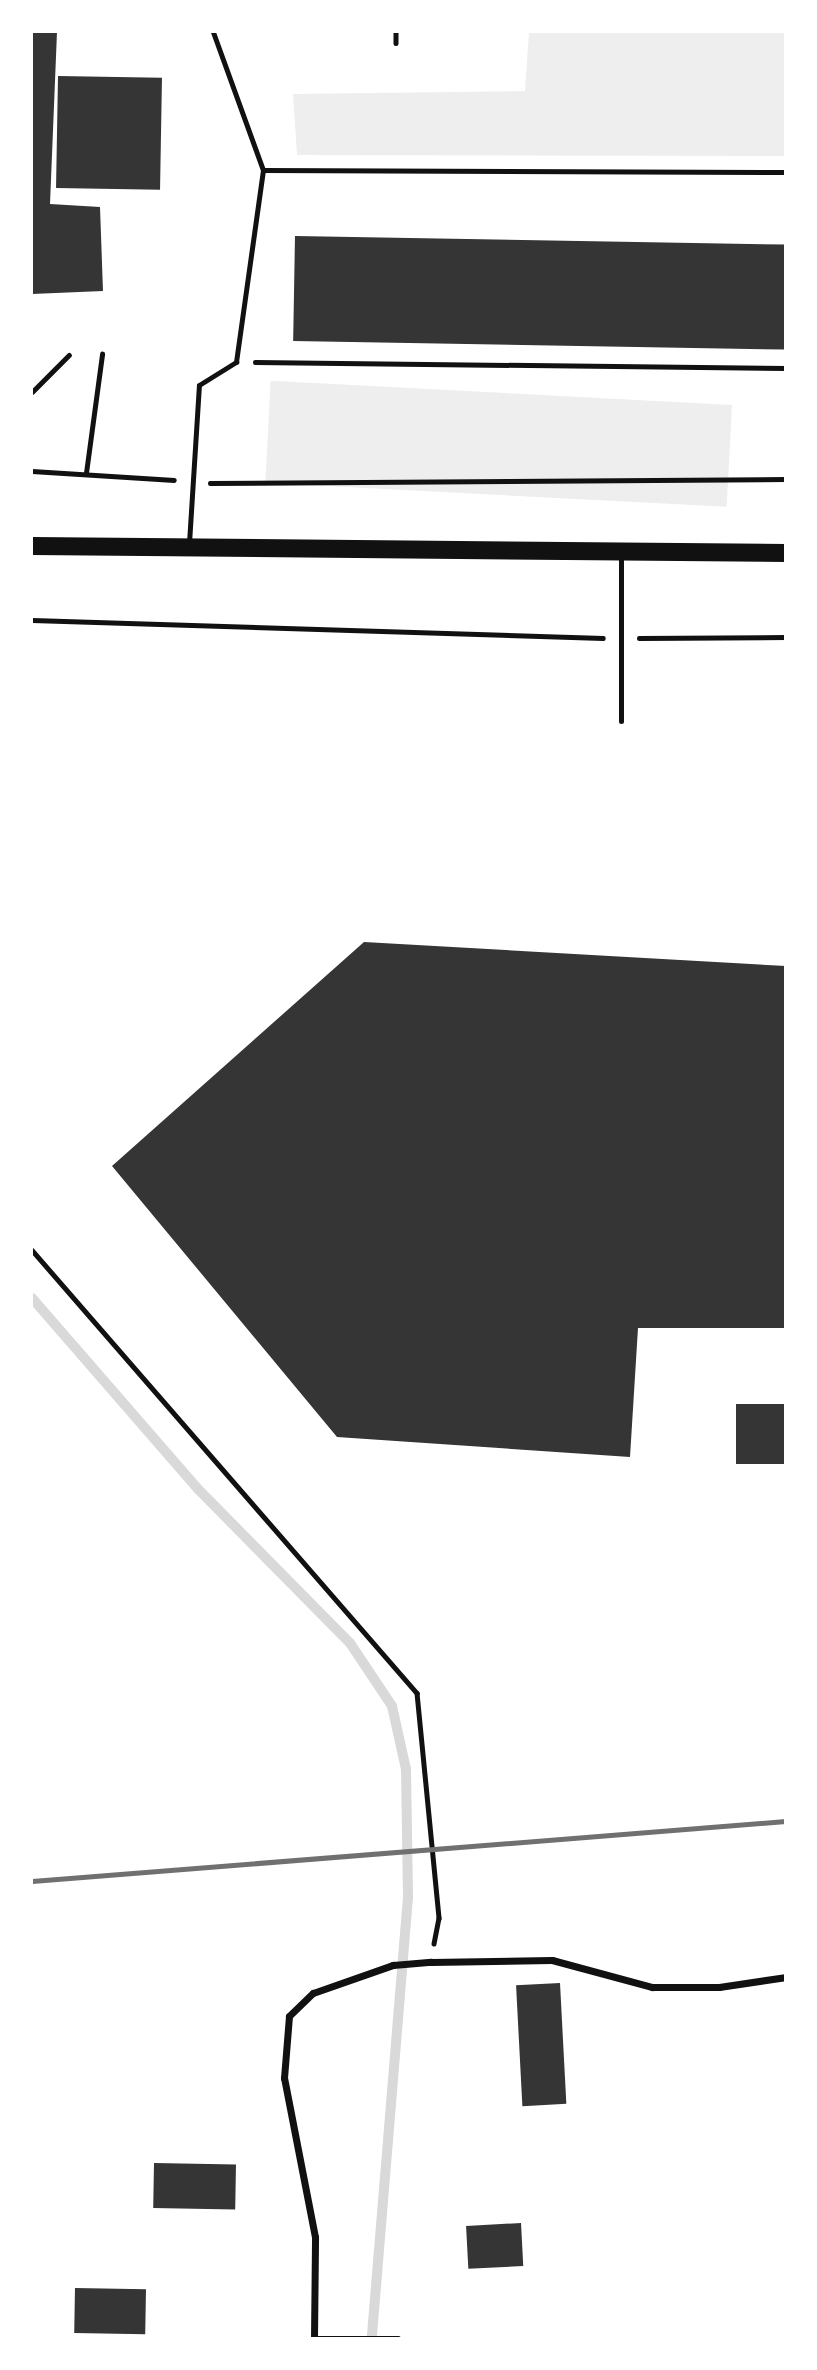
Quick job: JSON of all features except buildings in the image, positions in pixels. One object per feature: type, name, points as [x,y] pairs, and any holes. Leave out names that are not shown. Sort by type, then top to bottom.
[{"type":"main road","points":[[32,546],[786,552]]},
{"type":"street","points":[[314,2338],[316,2237],[284,2078],[289,2017],[313,1993],[393,1965],[415,1962],[552,1960],[652,1987],[719,1987],[786,1977]]},
{"type":"lane","points":[[188,548],[199,386],[236,362],[263,170],[213,32]]},
{"type":"lane","points":[[263,170],[786,172]]},
{"type":"lane","points":[[621,552],[621,721]]},
{"type":"lane","points":[[314,2338],[389,2335],[398,2339]]},
{"type":"path","points":[[396,32],[396,43]]},
{"type":"path","points":[[86,473],[102,354]]},
{"type":"path","points":[[32,392],[69,355]]},
{"type":"path","points":[[236,362],[786,368]]},
{"type":"path","points":[[32,471],[263,486],[786,479]]},
{"type":"path","points":[[32,620],[621,638],[786,637]]},
{"type":"path","points":[[32,1250],[417,1693],[439,1918],[431,1962]]},
{"type":"shaded area","points":[[529,32],[785,32],[785,156],[297,155],[293,94],[525,91]]},
{"type":"shaded area","points":[[271,381],[732,405],[727,507],[265,483]]},
{"type":"waterway","points":[[32,1298],[198,1489],[350,1643],[392,1706],[406,1769],[408,1897],[372,2338]]},
{"type":"railway","points":[[32,1881],[786,1821]]}]
